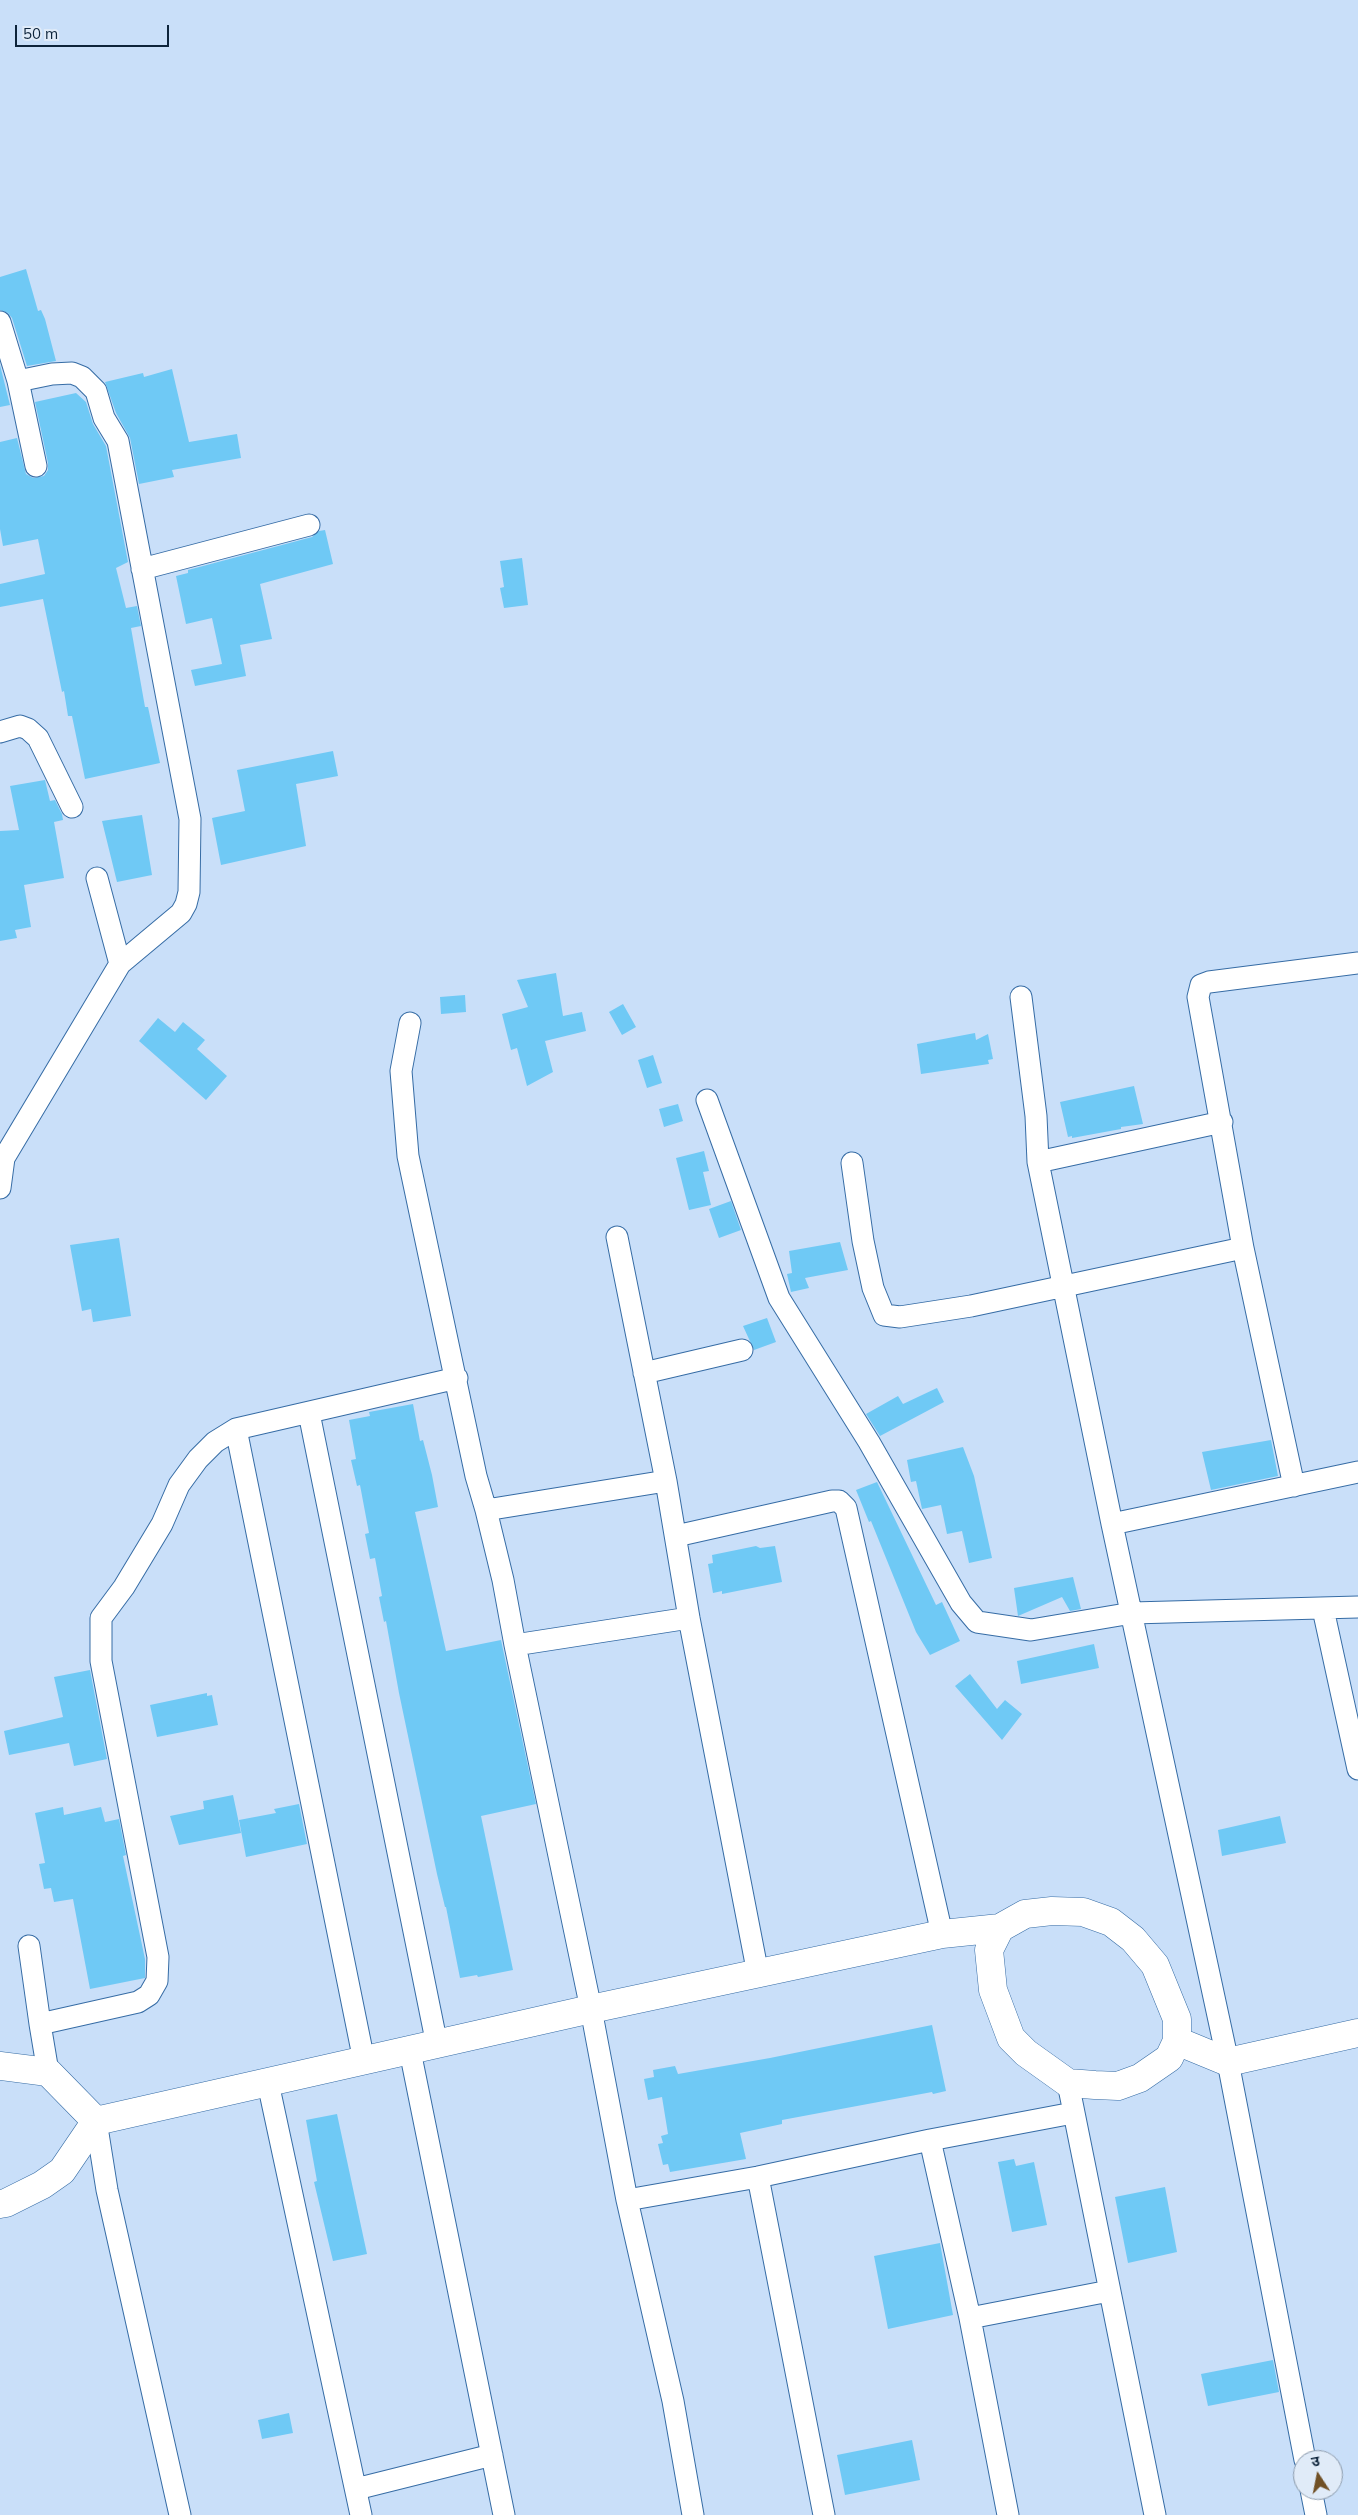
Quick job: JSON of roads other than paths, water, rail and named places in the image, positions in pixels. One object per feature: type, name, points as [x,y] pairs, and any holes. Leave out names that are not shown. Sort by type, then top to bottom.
[{"type":"street","points":[[0,322],[18,380],[36,466]]},
{"type":"street","points":[[0,1188],[2,1157],[120,964],[181,913],[189,892],[190,819],[118,441],[104,418],[96,391],[82,377],[72,373],[52,374],[18,380]]},
{"type":"street","points":[[142,569],[309,526]]},
{"type":"street","points":[[0,732],[20,726],[28,729],[38,738],[72,807]]},
{"type":"street","points":[[97,878],[120,964]]},
{"type":"street","points":[[1294,1486],[1243,1248],[1222,1122],[1198,997],[1201,985],[1209,982],[1358,963]]},
{"type":"street","points":[[1021,997],[1036,1116],[1038,1162],[1112,1524],[1228,2062],[1303,2450]]},
{"type":"street","points":[[410,1024],[401,1071],[408,1156],[476,1476],[503,1580],[591,2009],[627,2200],[673,2401],[693,2515]]},
{"type":"street","points":[[707,1100],[779,1298],[869,1442],[960,1603],[977,1622],[1031,1630],[1132,1613],[1358,1607]]},
{"type":"street","points":[[1038,1162],[1222,1122]]},
{"type":"street","points":[[852,1163],[863,1241],[873,1288],[884,1315],[900,1317],[935,1312],[1064,1287],[1243,1248]]},
{"type":"street","points":[[617,1237],[666,1481],[689,1618],[758,1974]]},
{"type":"street","points":[[644,1373],[742,1350]]},
{"type":"street","points":[[40,2024],[138,2002],[149,1995],[158,1981],[158,1957],[101,1660],[101,1618],[124,1587],[162,1524],[180,1485],[198,1459],[215,1442],[236,1429],[456,1378]]},
{"type":"street","points":[[309,1413],[437,2045]]},
{"type":"street","points":[[236,1429],[364,2062]]},
{"type":"street","points":[[1112,1524],[1358,1472]]},
{"type":"street","points":[[486,1510],[666,1481]]},
{"type":"street","points":[[676,1536],[832,1501],[839,1501],[846,1508],[942,1934]]},
{"type":"street","points":[[1323,1609],[1358,1769]]},
{"type":"street","points":[[515,1645],[689,1618]]},
{"type":"street","points":[[0,2204],[6,2203],[42,2185],[62,2171],[96,2121],[364,2062],[591,2009],[942,1934],[1000,1928],[1024,1914],[1052,1911],[1083,1912],[1111,1922],[1133,1939],[1155,1965],[1166,1987],[1177,2019],[1177,2041],[1169,2058],[1140,2078],[1118,2086],[1068,2084],[1026,2053],[1011,2038],[992,1990],[989,1950],[1000,1928]]},
{"type":"street","points":[[29,1946],[48,2072],[96,2121],[107,2190],[180,2515]]},
{"type":"street","points":[[1177,2041],[1228,2062],[1358,2033]]},
{"type":"street","points":[[410,2051],[504,2515]]},
{"type":"street","points":[[0,2066],[48,2072]]},
{"type":"street","points":[[268,2083],[361,2515]]},
{"type":"street","points":[[1068,2084],[1155,2515]]},
{"type":"street","points":[[627,2200],[758,2177],[930,2140],[1073,2113]]},
{"type":"street","points":[[930,2140],[970,2318],[1008,2515]]},
{"type":"street","points":[[758,2177],[824,2515]]},
{"type":"street","points":[[970,2318],[1109,2291]]},
{"type":"street","points":[[356,2489],[492,2455]]},
{"type":"street","points":[[1313,2500],[1316,2515]]}]
